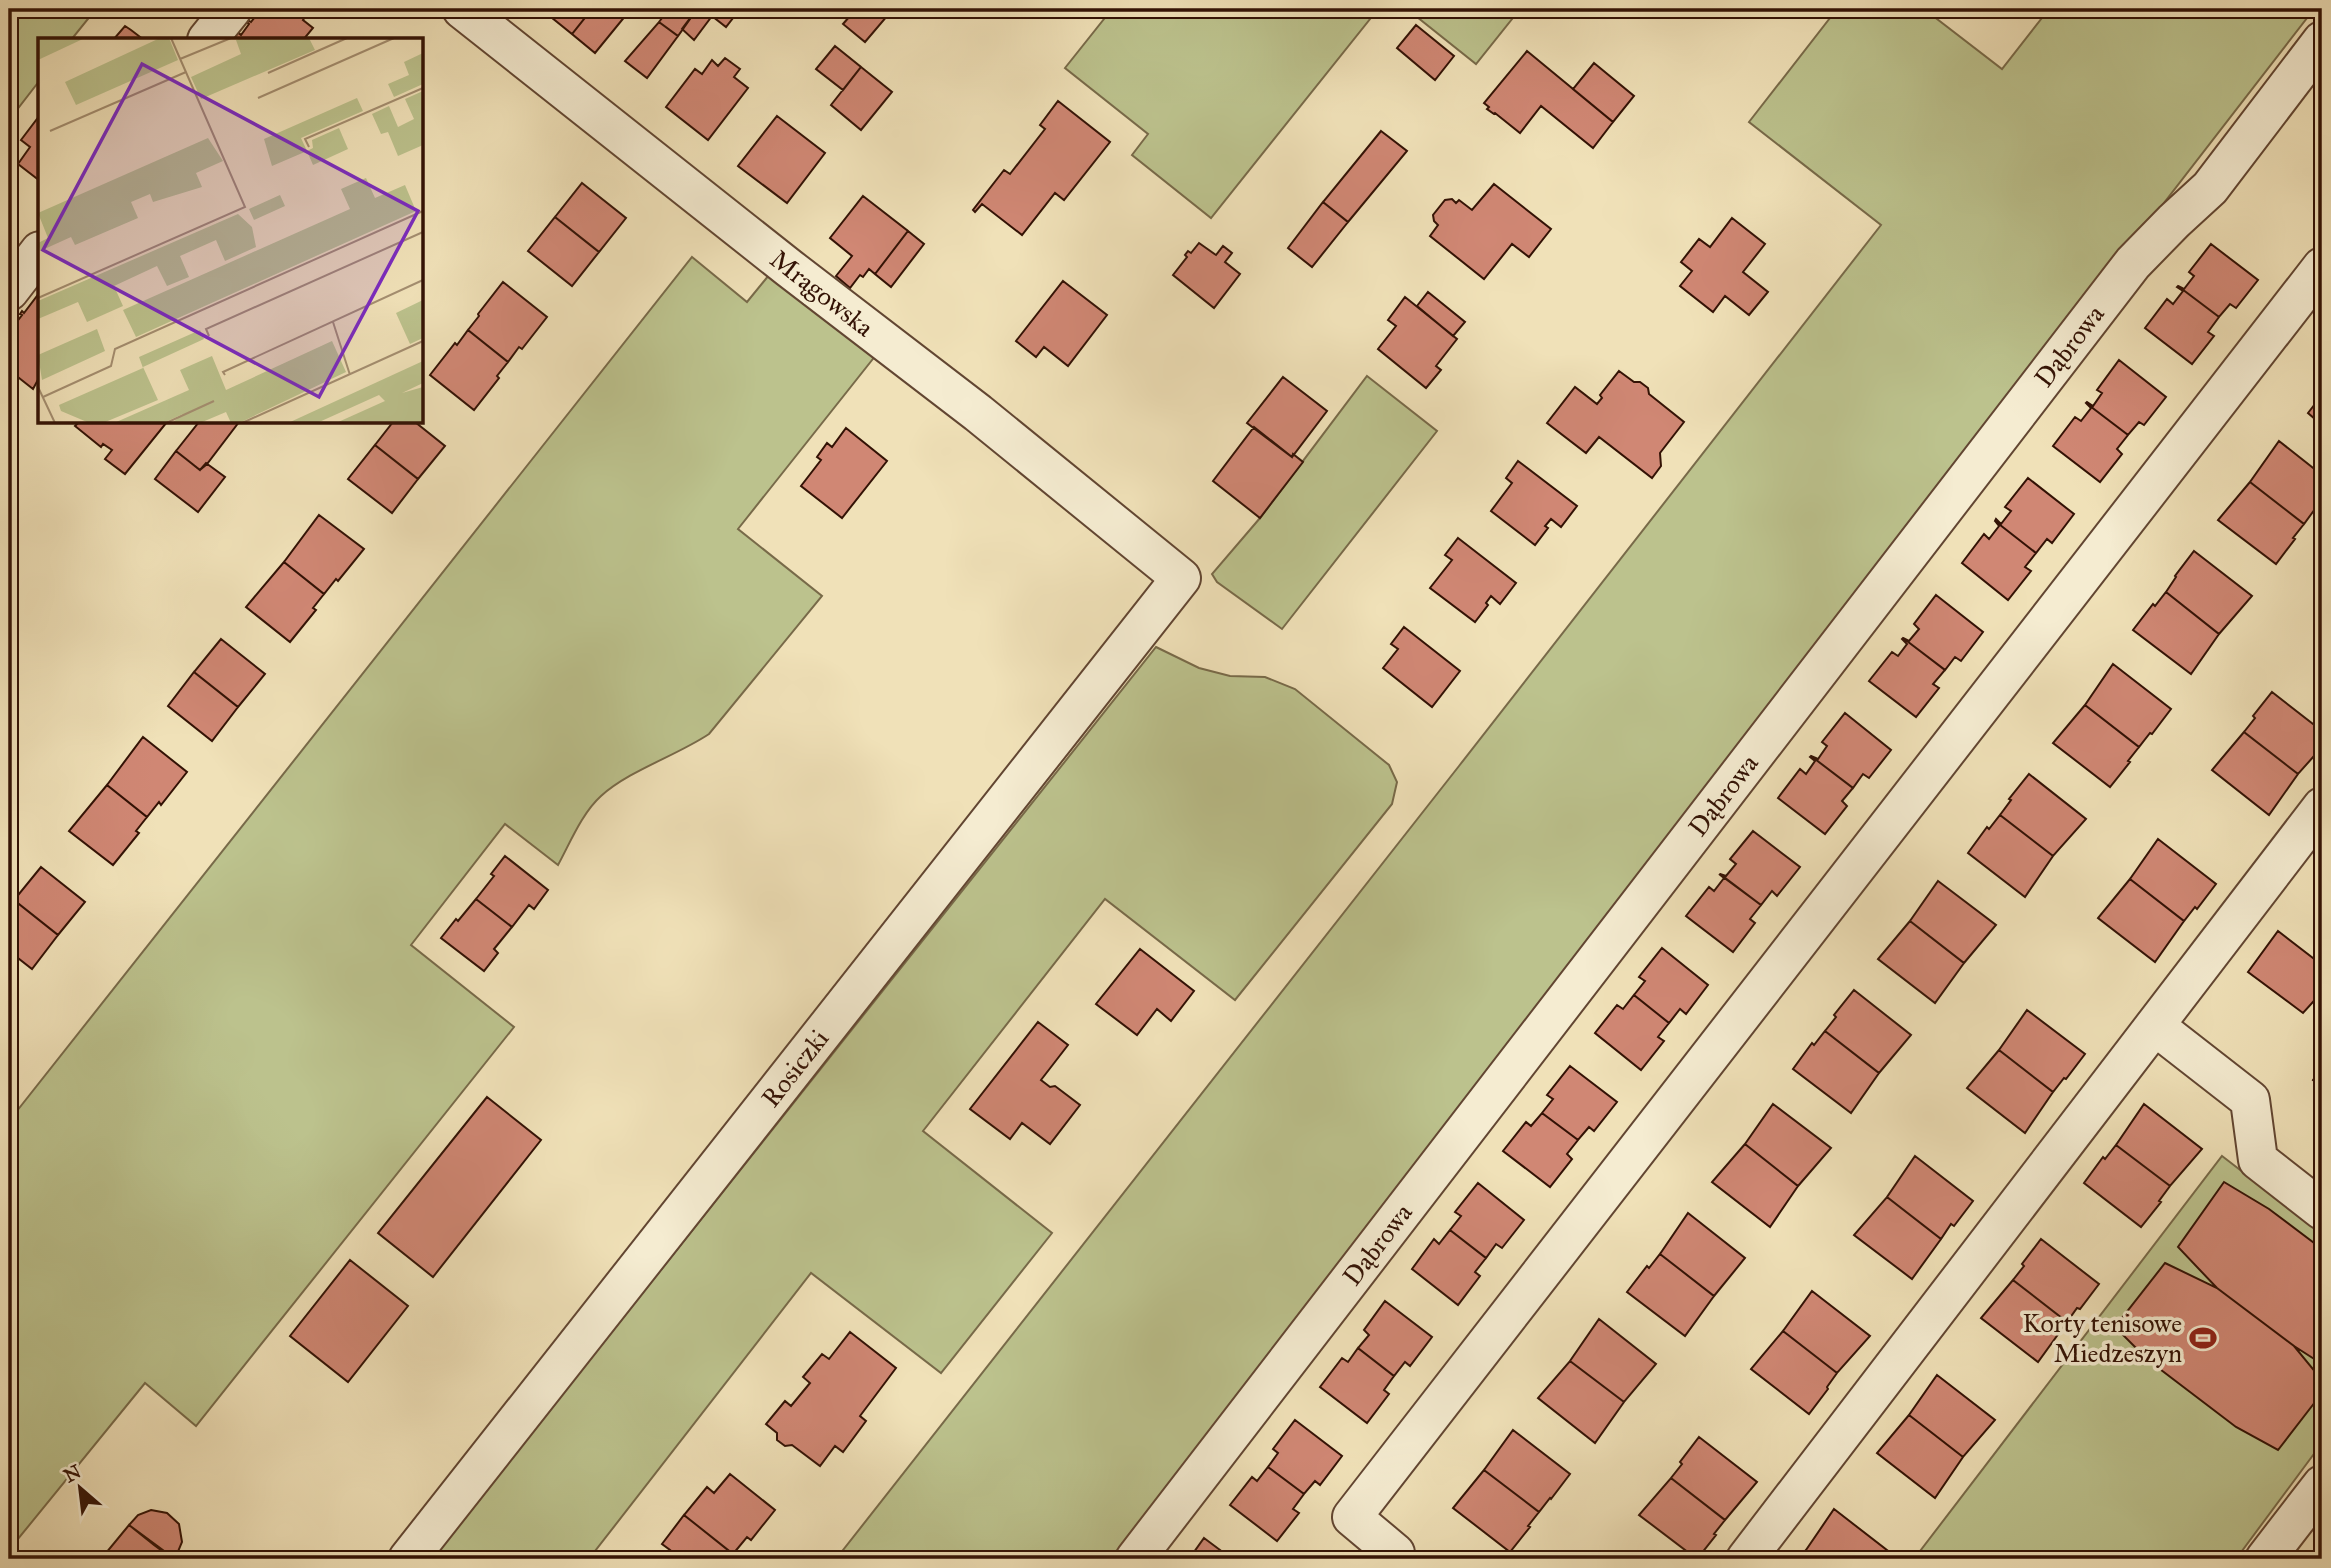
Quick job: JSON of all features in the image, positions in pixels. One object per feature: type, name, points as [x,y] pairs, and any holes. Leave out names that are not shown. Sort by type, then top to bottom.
[{"type":"street","points":[[209,38],[232,9]]},
{"type":"street","name":"Mrągowska","points":[[462,9],[789,268],[978,413],[1181,578]]},
{"type":"street","name":"Dąbrowa","points":[[1135,1559],[2133,263],[2210,188],[2322,41]]},
{"type":"street","points":[[9,290],[38,254]]},
{"type":"street","points":[[1395,1553],[1353,1517],[2322,267]]},
{"type":"street","name":"Rosiczki","points":[[408,1559],[1181,578]]},
{"type":"street","points":[[1746,1559],[2322,807]]},
{"type":"street","points":[[2155,1026],[2250,1100],[2258,1160],[2322,1210]]},
{"type":"street","points":[[2265,1559],[2322,1485]]},
{"type":"green space","points":[[9,9],[96,9],[73,38],[38,38],[38,83],[9,120]]},
{"type":"green space","points":[[1112,9],[1378,9],[1211,218],[1132,155],[1148,134],[1065,68]]},
{"type":"green space","points":[[1407,9],[1520,9],[1476,64]]},
{"type":"green space","points":[[1837,9],[1924,9],[2002,69],[2049,9],[2314,9],[1115,1559],[836,1559],[1881,225],[1749,122]]},
{"type":"green space","points":[[692,257],[747,302],[769,275],[876,355],[738,529],[822,596],[709,734],[625,778],[594,803],[558,865],[505,824],[411,945],[514,1027],[196,1426],[145,1383],[9,1550],[9,1121]]},
{"type":"green space","points":[[1367,376],[1437,431],[1282,629],[1217,582],[1212,574],[1260,518]]},
{"type":"green space","points":[[1156,647],[1199,668],[1230,676],[1265,677],[1295,689],[1389,765],[1397,782],[1392,804],[1235,1000],[1105,899],[923,1131],[1052,1233],[941,1373],[811,1273],[592,1555],[596,1559],[431,1559]]},
{"type":"green space","name":"Korty tenisowe Miedzeszyn","points":[[2222,1156],[2322,1233],[2322,1443],[2236,1559],[1914,1559]]},
{"type":"building","points":[[261,9],[311,9],[303,20],[313,28],[305,38],[229,38],[235,30],[241,35],[249,24],[244,18],[251,22]]},
{"type":"building","points":[[541,9],[592,9],[572,34]]},
{"type":"building","points":[[592,9],[631,9],[595,53],[572,34]]},
{"type":"building","points":[[669,9],[697,9],[678,36],[659,22]]},
{"type":"building","points":[[697,9],[702,9],[712,16],[694,40],[682,29]]},
{"type":"building","points":[[703,9],[740,9],[726,27]]},
{"type":"building","points":[[856,9],[880,9],[888,15],[865,42],[843,24]]},
{"type":"building","points":[[659,22],[678,36],[647,78],[625,61]]},
{"type":"building","points":[[1416,25],[1454,56],[1435,80],[1397,48]]},
{"type":"building","points":[[125,26],[141,38],[115,38]]},
{"type":"building","points":[[835,46],[861,67],[843,90],[816,69]]},
{"type":"building","points":[[1527,51],[1613,122],[1593,148],[1541,106],[1520,133],[1487,109],[1489,107],[1484,103]]},
{"type":"building","points":[[725,58],[740,69],[734,77],[748,88],[708,140],[666,107],[695,69],[702,74],[712,60],[718,66]]},
{"type":"building","points":[[1594,63],[1634,96],[1613,122],[1573,89]]},
{"type":"building","points":[[861,67],[892,92],[861,130],[831,105]]},
{"type":"building","points":[[1058,101],[1110,142],[1064,200],[1055,193],[1022,235],[982,204],[975,212],[973,210],[1004,170],[1010,174],[1045,129],[1040,125]]},
{"type":"building","points":[[777,116],[825,153],[787,203],[738,166]]},
{"type":"building","points":[[38,118],[38,179],[18,164],[30,147],[21,140]]},
{"type":"building","points":[[1381,131],[1407,151],[1348,222],[1323,202]]},
{"type":"building","points":[[582,183],[626,218],[599,252],[555,217]]},
{"type":"building","points":[[1494,184],[1551,229],[1529,257],[1512,244],[1484,279],[1430,236],[1438,225],[1433,215],[1445,200],[1452,199],[1456,203],[1459,200],[1472,210]]},
{"type":"building","points":[[863,196],[908,231],[875,274],[869,269],[863,277],[860,275],[850,288],[836,276],[852,256],[830,238]]},
{"type":"building","points":[[1323,202],[1348,222],[1312,267],[1288,248]]},
{"type":"building","points":[[555,217],[599,252],[572,286],[528,251]]},
{"type":"building","points":[[1732,218],[1765,244],[1743,272],[1768,292],[1749,315],[1725,296],[1713,312],[1680,286],[1692,271],[1681,262],[1699,239],[1710,247]]},
{"type":"building","points":[[908,231],[924,244],[891,287],[875,274]]},
{"type":"building","points":[[1199,243],[1216,255],[1223,246],[1232,253],[1225,262],[1240,274],[1214,308],[1173,275],[1187,257],[1185,255],[1188,251],[1191,253]]},
{"type":"building","points":[[2211,244],[2258,280],[2236,308],[2230,304],[2219,317],[2178,286],[2184,289],[2194,276],[2189,272]]},
{"type":"building","points":[[1063,281],[1107,315],[1068,366],[1044,347],[1036,357],[1016,341]]},
{"type":"building","points":[[503,282],[547,317],[508,362],[468,330]]},
{"type":"building","points":[[2178,286],[2219,317],[2208,332],[2214,336],[2192,364],[2145,328],[2167,299],[2173,304],[2183,291]]},
{"type":"building","points":[[1428,292],[1465,322],[1453,336],[1417,306]]},
{"type":"building","points":[[38,295],[38,380],[33,389],[9,370],[9,332],[22,315],[22,311],[24,313]]},
{"type":"building","points":[[1405,297],[1457,339],[1436,366],[1441,370],[1426,388],[1378,349],[1396,326],[1388,320]]},
{"type":"building","points":[[468,330],[508,362],[474,410],[430,375]]},
{"type":"building","points":[[2119,360],[2166,397],[2144,425],[2139,422],[2128,435],[2086,403],[2093,406],[2102,393],[2097,390]]},
{"type":"building","points":[[1619,371],[1648,388],[1649,394],[1684,422],[1660,453],[1661,466],[1652,478],[1599,437],[1586,453],[1547,423],[1575,387],[1597,404],[1602,398],[1600,395]]},
{"type":"building","points":[[1283,377],[1327,411],[1292,457],[1247,423]]},
{"type":"building","points":[[2322,395],[2322,425],[2308,413]]},
{"type":"building","points":[[2086,403],[2128,435],[2117,449],[2122,454],[2100,482],[2053,446],[2075,417],[2081,421],[2091,408]]},
{"type":"building","points":[[165,424],[125,474],[105,459],[112,450],[103,444],[101,447],[75,426]]},
{"type":"building","points":[[197,424],[237,424],[200,470],[176,451]]},
{"type":"building","points":[[391,424],[418,424],[445,446],[418,479],[375,445]]},
{"type":"building","points":[[1254,427],[1292,457],[1293,454],[1303,462],[1260,518],[1213,481]]},
{"type":"building","points":[[846,428],[887,461],[842,518],[801,486],[821,460],[817,457],[827,443],[832,447]]},
{"type":"building","points":[[2279,441],[2322,475],[2322,504],[2304,524],[2250,482]]},
{"type":"building","points":[[375,445],[418,479],[392,513],[348,479]]},
{"type":"building","points":[[176,451],[200,470],[206,463],[225,477],[198,512],[155,479]]},
{"type":"building","points":[[1518,461],[1577,506],[1561,527],[1551,519],[1545,526],[1548,528],[1535,545],[1491,511],[1512,483],[1506,478]]},
{"type":"building","points":[[2028,478],[2074,514],[2052,543],[2047,539],[2036,553],[1995,521],[1996,519],[2001,524],[2011,511],[2005,507]]},
{"type":"building","points":[[2250,482],[2304,524],[2276,564],[2218,520]]},
{"type":"building","points":[[319,515],[364,549],[324,594],[284,562]]},
{"type":"building","points":[[1995,521],[2036,553],[2025,567],[2031,571],[2008,600],[1962,563],[1984,534],[1989,539],[1999,526]]},
{"type":"building","points":[[1458,538],[1516,583],[1500,604],[1491,596],[1486,603],[1488,605],[1475,622],[1430,588],[1452,560],[1445,555]]},
{"type":"building","points":[[2194,551],[2252,596],[2219,634],[2166,592]]},
{"type":"building","points":[[284,562],[324,594],[313,608],[316,610],[290,642],[246,607]]},
{"type":"building","points":[[2166,592],[2219,634],[2191,674],[2133,630]]},
{"type":"building","points":[[1936,595],[1983,632],[1961,661],[1955,657],[1945,670],[1903,638],[1909,641],[1919,629],[1914,624]]},
{"type":"building","points":[[1404,627],[1460,671],[1432,707],[1383,668],[1398,649],[1391,644]]},
{"type":"building","points":[[1903,638],[1945,670],[1933,684],[1939,688],[1916,717],[1869,681],[1892,652],[1898,656],[1907,644]]},
{"type":"building","points":[[221,639],[265,674],[238,707],[194,672]]},
{"type":"building","points":[[2113,664],[2171,709],[2139,747],[2085,705]]},
{"type":"building","points":[[194,672],[238,707],[212,741],[168,706]]},
{"type":"building","points":[[2272,692],[2322,731],[2322,747],[2298,774],[2244,732]]},
{"type":"building","points":[[2085,705],[2139,747],[2110,787],[2053,743]]},
{"type":"building","points":[[1845,713],[1891,750],[1869,778],[1863,774],[1853,788],[1811,756],[1818,759],[1827,746],[1822,742]]},
{"type":"building","points":[[2244,732],[2298,774],[2269,815],[2212,770]]},
{"type":"building","points":[[143,737],[187,772],[161,805],[159,802],[147,817],[107,785]]},
{"type":"building","points":[[1811,756],[1853,788],[1842,801],[1847,806],[1825,834],[1778,798],[1800,769],[1806,774],[1815,761]]},
{"type":"building","points":[[2029,774],[2086,819],[2053,856],[2000,815]]},
{"type":"building","points":[[107,785],[147,817],[136,831],[139,833],[113,865],[69,831]]},
{"type":"building","points":[[2000,815],[2053,856],[2025,897],[1968,853],[1987,827],[1989,829]]},
{"type":"building","points":[[1753,831],[1800,867],[1777,896],[1772,891],[1761,905],[1720,874],[1726,876],[1736,864],[1730,859]]},
{"type":"building","points":[[2158,839],[2216,884],[2184,921],[2130,879]]},
{"type":"building","points":[[505,856],[548,890],[534,909],[529,905],[512,927],[476,899]]},
{"type":"building","points":[[41,867],[85,902],[58,935],[14,900]]},
{"type":"building","points":[[1719,874],[1761,905],[1750,919],[1755,923],[1733,952],[1686,916],[1709,887],[1714,891],[1724,878]]},
{"type":"building","points":[[2130,879],[2184,921],[2155,962],[2098,918]]},
{"type":"building","points":[[1938,881],[1996,925],[1964,963],[1910,921]]},
{"type":"building","points":[[476,899],[512,927],[494,949],[498,953],[484,971],[441,938]]},
{"type":"building","points":[[14,900],[58,935],[32,969],[9,951],[9,907]]},
{"type":"building","points":[[1910,921],[1964,963],[1935,1003],[1878,959]]},
{"type":"building","points":[[2278,931],[2322,965],[2322,992],[2303,1013],[2248,972]]},
{"type":"building","points":[[1662,948],[1708,985],[1686,1014],[1680,1009],[1669,1023],[1634,995],[1645,981],[1639,977]]},
{"type":"building","points":[[1140,949],[1194,991],[1171,1021],[1157,1009],[1137,1035],[1096,1004]]},
{"type":"building","points":[[1854,990],[1911,1035],[1879,1073],[1825,1031]]},
{"type":"building","points":[[1634,995],[1669,1023],[1658,1037],[1664,1041],[1641,1070],[1595,1033],[1617,1005],[1623,1009]]},
{"type":"building","points":[[2027,1010],[2085,1054],[2053,1092],[1999,1050]]},
{"type":"building","points":[[1038,1022],[1068,1045],[1041,1080],[1050,1087],[1055,1086],[1080,1105],[1050,1144],[1022,1123],[1010,1139],[970,1109]]},
{"type":"building","points":[[1825,1031],[1879,1073],[1851,1113],[1793,1069],[1812,1043],[1814,1045]]},
{"type":"building","points":[[1999,1050],[2053,1092],[2025,1133],[1967,1088]]},
{"type":"building","points":[[1570,1066],[1617,1102],[1594,1131],[1589,1127],[1578,1140],[1542,1113],[1553,1099],[1547,1095]]},
{"type":"building","points":[[2322,1068],[2322,1087],[2313,1080]]},
{"type":"building","points":[[487,1097],[541,1140],[433,1277],[378,1233]]},
{"type":"building","points":[[1773,1104],[1831,1148],[1798,1186],[1745,1144]]},
{"type":"building","points":[[2144,1104],[2202,1149],[2170,1186],[2116,1145]]},
{"type":"building","points":[[1542,1113],[1578,1140],[1567,1154],[1572,1159],[1550,1187],[1503,1151],[1526,1122],[1531,1126]]},
{"type":"building","points":[[1745,1144],[1798,1186],[1770,1227],[1712,1182]]},
{"type":"building","points":[[2116,1145],[2170,1186],[2141,1227],[2084,1183],[2103,1157],[2105,1159]]},
{"type":"building","points":[[1915,1156],[1973,1201],[1941,1239],[1887,1197]]},
{"type":"building","points":[[2224,1182],[2269,1209],[2322,1249],[2322,1364],[2217,1288],[2178,1247]]},
{"type":"building","points":[[1478,1183],[1524,1220],[1502,1248],[1496,1244],[1486,1258],[1450,1230],[1461,1216],[1455,1212]]},
{"type":"building","points":[[1887,1197],[1941,1239],[1912,1279],[1854,1235]]},
{"type":"building","points":[[1688,1213],[1745,1258],[1714,1296],[1660,1254]]},
{"type":"building","points":[[1450,1230],[1486,1258],[1475,1272],[1480,1276],[1458,1305],[1412,1269],[1434,1239],[1439,1244]]},
{"type":"building","points":[[2041,1239],[2099,1284],[2067,1322],[2013,1280]]},
{"type":"building","points":[[1660,1254],[1714,1296],[1685,1336],[1627,1292]]},
{"type":"building","points":[[350,1260],[408,1306],[348,1382],[290,1336]]},
{"type":"building","points":[[2165,1263],[2217,1288],[2294,1346],[2322,1380],[2322,1393],[2278,1450],[2236,1427],[2148,1360],[2115,1327]]},
{"type":"building","points":[[2013,1280],[2067,1322],[2038,1362],[1981,1318]]},
{"type":"building","points":[[1812,1291],[1870,1336],[1837,1373],[1783,1331]]},
{"type":"building","points":[[1385,1301],[1432,1337],[1410,1366],[1405,1362],[1394,1376],[1358,1348],[1369,1335],[1364,1330]]},
{"type":"building","points":[[1599,1319],[1656,1364],[1624,1402],[1570,1361]]},
{"type":"building","points":[[1783,1331],[1837,1373],[1809,1414],[1751,1369]]},
{"type":"building","points":[[850,1332],[896,1368],[860,1416],[866,1421],[843,1452],[835,1446],[820,1466],[792,1445],[785,1446],[777,1440],[777,1433],[766,1424],[785,1401],[791,1406],[810,1383],[803,1377],[822,1354],[829,1359]]},
{"type":"building","points":[[1358,1348],[1394,1376],[1384,1390],[1389,1394],[1367,1423],[1320,1387],[1342,1358],[1348,1362]]},
{"type":"building","points":[[1570,1361],[1624,1402],[1595,1443],[1538,1398]]},
{"type":"building","points":[[1937,1375],[1995,1420],[1963,1457],[1909,1415]]},
{"type":"building","points":[[1909,1415],[1963,1457],[1935,1498],[1877,1453]]},
{"type":"building","points":[[1295,1420],[1342,1456],[1320,1485],[1315,1481],[1304,1494],[1268,1467],[1278,1453],[1273,1449]]},
{"type":"building","points":[[1513,1430],[1570,1474],[1539,1512],[1484,1470]]},
{"type":"building","points":[[1699,1437],[1757,1482],[1725,1520],[1671,1478]]},
{"type":"building","points":[[1268,1467],[1304,1494],[1293,1509],[1299,1513],[1277,1541],[1230,1505],[1252,1477],[1257,1481]]},
{"type":"building","points":[[1484,1470],[1539,1512],[1510,1552],[1453,1508]]},
{"type":"building","points":[[730,1474],[775,1510],[751,1540],[747,1537],[733,1554],[684,1515],[707,1487],[714,1493]]},
{"type":"building","points":[[1671,1478],[1725,1520],[1697,1559],[1639,1515]]},
{"type":"building","points":[[1834,1509],[1892,1554],[1888,1559],[1817,1559],[1806,1550]]},
{"type":"building","points":[[151,1510],[167,1513],[179,1524],[182,1542],[175,1559],[129,1525],[138,1515]]},
{"type":"building","points":[[684,1515],[733,1554],[729,1559],[663,1559],[670,1550],[662,1544]]},
{"type":"building","points":[[129,1525],[154,1545],[173,1559],[101,1559]]},
{"type":"building","points":[[1204,1538],[1232,1559],[1189,1559]]},
{"type":"building","points":[[1806,1550],[1817,1559],[1798,1559]]},
{"type":"place","name":"Korty tenisowe Miedzeszyn","points":[[2203,1338]]}]
